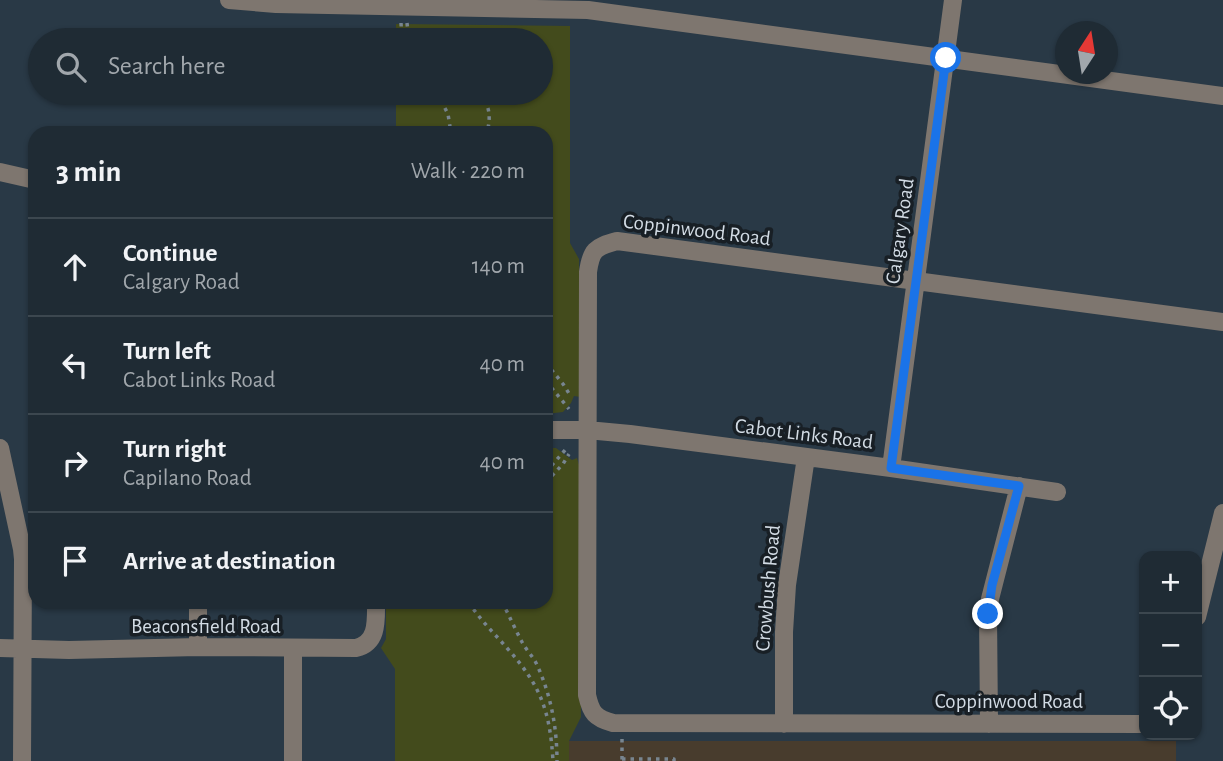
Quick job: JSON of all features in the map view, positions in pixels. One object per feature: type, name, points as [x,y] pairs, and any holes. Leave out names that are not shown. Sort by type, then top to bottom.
[{"type":"street","points":[[229,0],[276,4],[588,10],[1223,96]]},
{"type":"street","name":"Calgary Road","points":[[891,468],[953,0]]},
{"type":"street","points":[[0,172],[28,178]]},
{"type":"street","name":"Coppinwood Road","points":[[1139,724],[613,723],[594,714],[587,695],[588,272],[593,252],[601,245],[617,241],[1223,322]]},
{"type":"street","name":"Cabot Links Road","points":[[553,430],[630,434],[1057,492]]},
{"type":"street","points":[[0,448],[22,549],[22,761]]},
{"type":"street","name":"Crowbush Road","points":[[784,724],[783,632],[787,585],[806,457]]},
{"type":"street","points":[[989,724],[988,614],[1019,486]]},
{"type":"street","points":[[1198,614],[1223,513]]},
{"type":"street","points":[[198,609],[198,647]]},
{"type":"street","name":"Beaconsfield Road","points":[[0,648],[355,648],[366,645],[375,631],[376,609]]},
{"type":"street","points":[[293,649],[293,761]]},
{"type":"path","points":[[443,105],[450,126]]},
{"type":"path","points":[[487,105],[489,126]]},
{"type":"path","points":[[475,609],[531,676],[547,713],[555,761]]},
{"type":"path","points":[[505,609],[545,685],[557,744],[555,761]]},
{"type":"path","points":[[622,759],[674,761]]},
{"type":"shaded area","points":[[569,741],[1176,741],[1176,761],[569,761]]},
{"type":"green space","points":[[396,24],[570,26],[570,243],[579,259],[580,397],[574,396],[563,412],[553,413],[553,126],[396,126],[396,105],[553,105],[553,28],[396,28]]},
{"type":"green space","points":[[553,448],[572,460],[577,458],[581,717],[569,741],[569,761],[395,761],[395,669],[381,648],[386,639],[386,609],[553,609]]},
{"type":"route","points":[[946,58],[891,468],[1019,486],[992,585],[988,614]]}]
